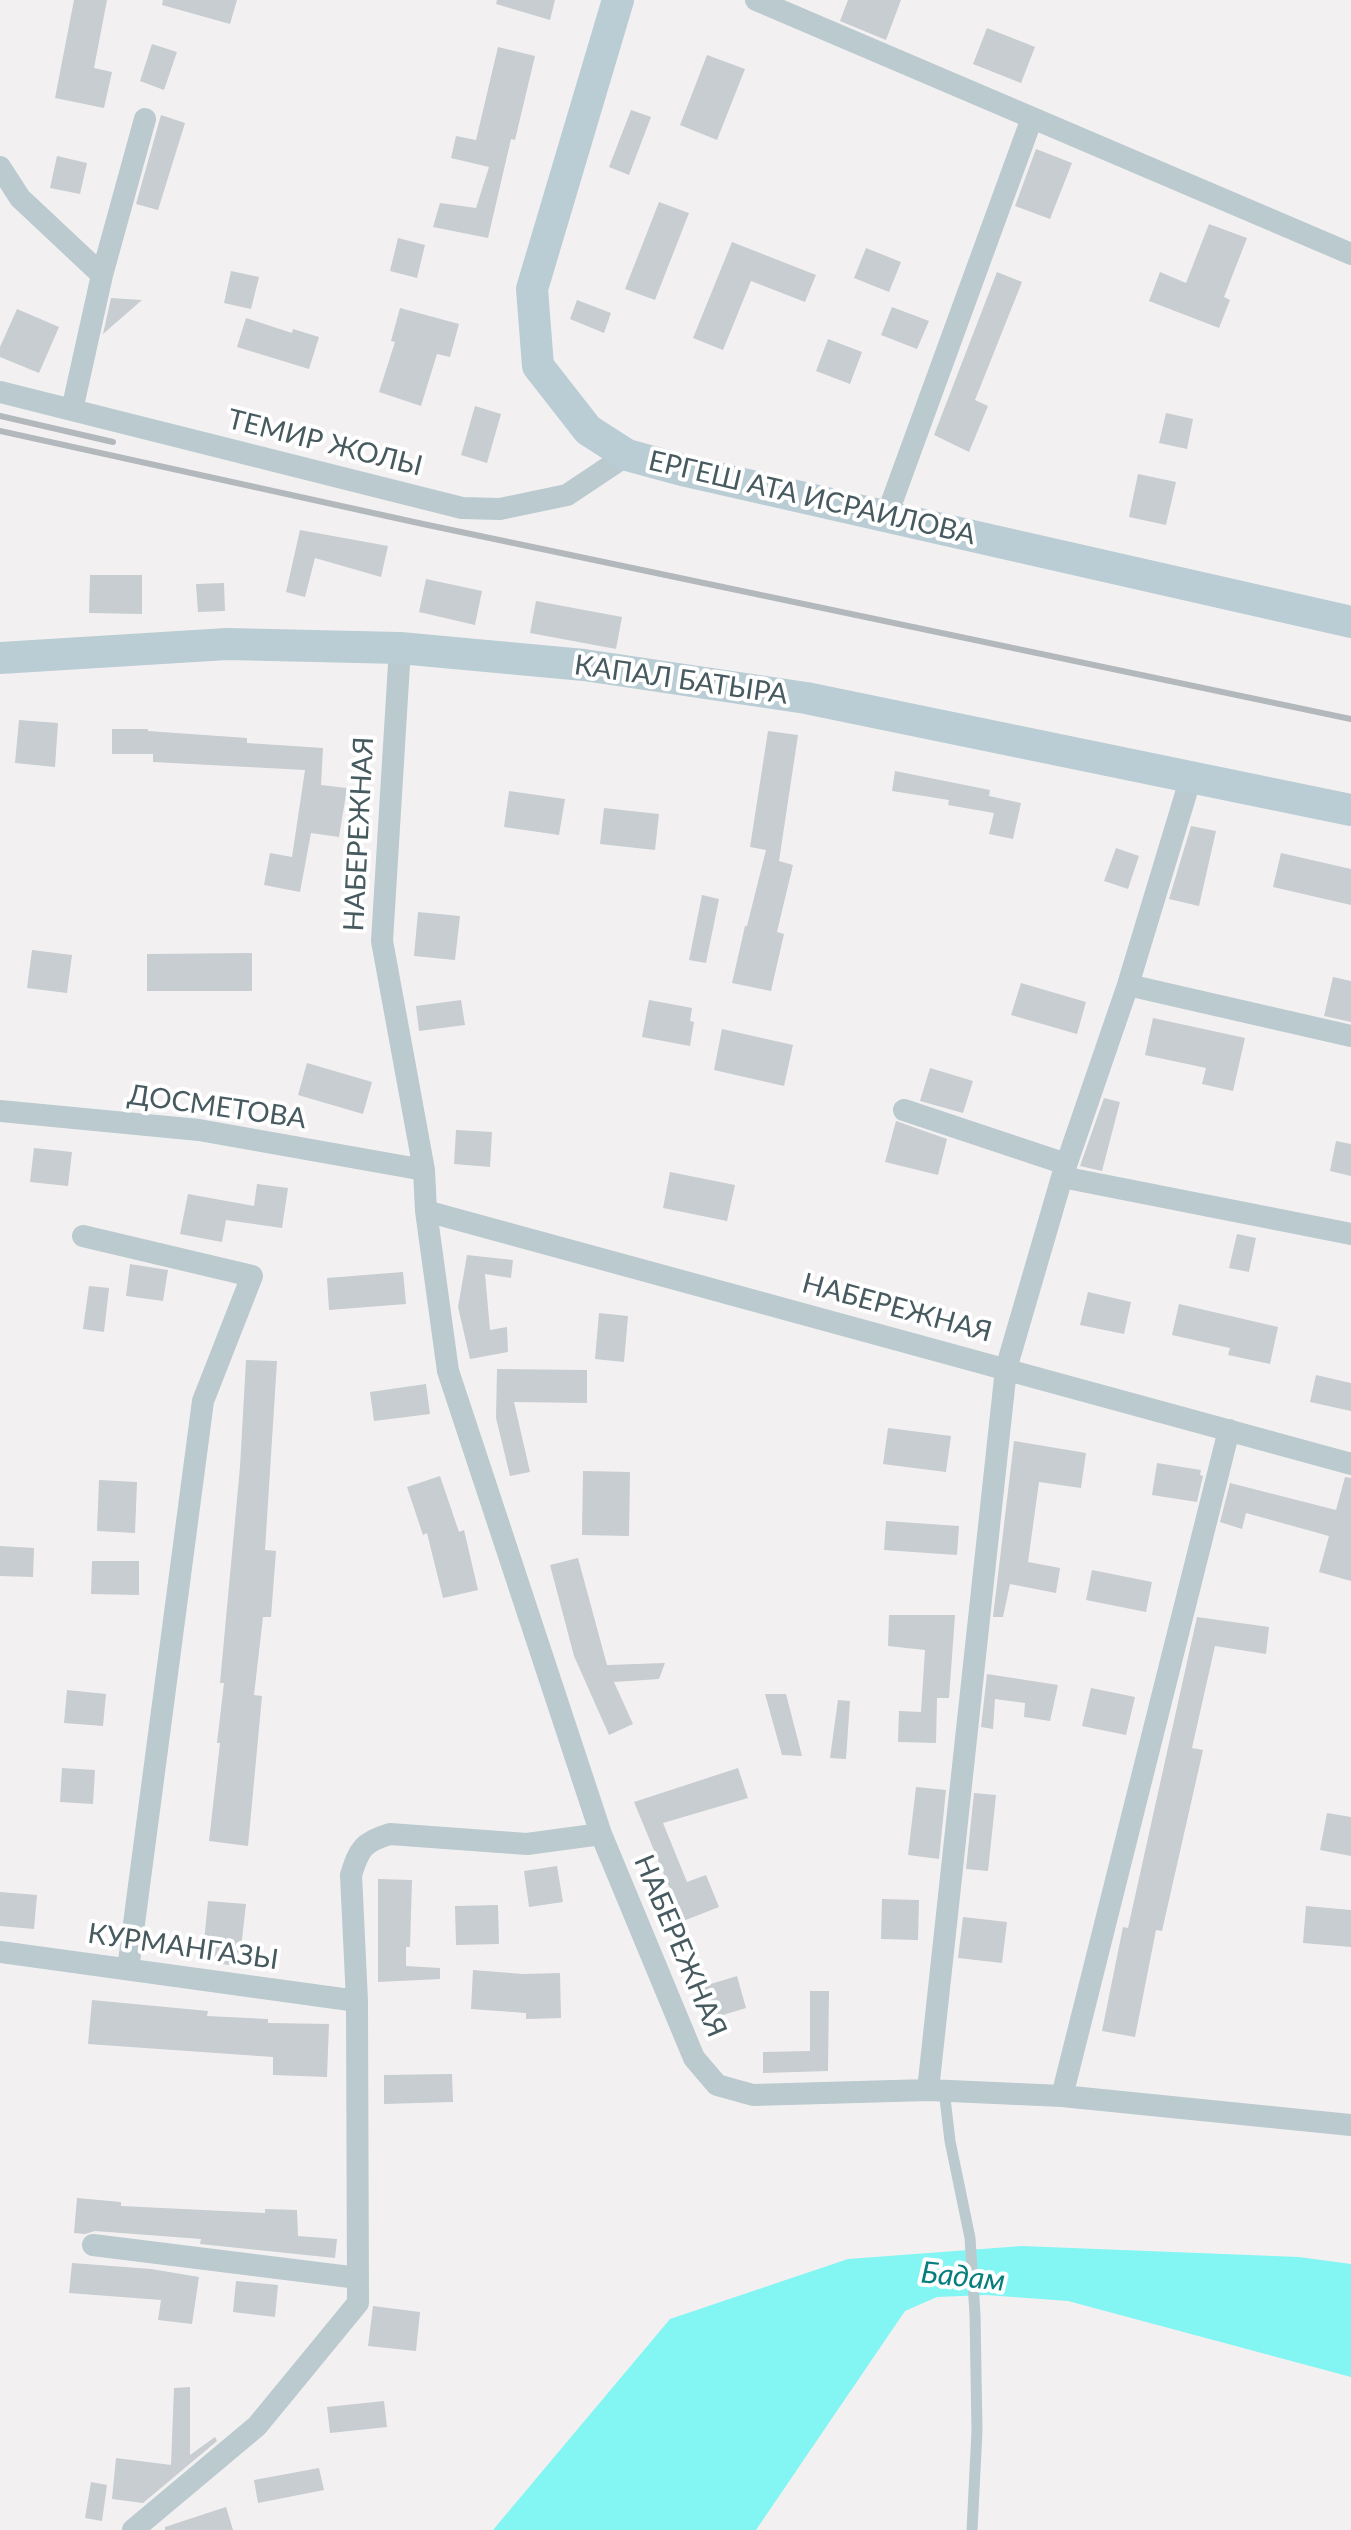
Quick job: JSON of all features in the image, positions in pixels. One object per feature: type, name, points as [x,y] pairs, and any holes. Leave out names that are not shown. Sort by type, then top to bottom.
[{"type":"main road","name":"ЕРГЕШ АТА ИСРАИЛОВА","points":[[618,0],[532,289],[538,366],[588,430],[627,455],[686,471],[1351,622]]},
{"type":"main road","name":"КАПАЛ БАТЫРА","points":[[0,658],[227,644],[400,648],[584,665],[806,698],[1351,810]]},
{"type":"street","points":[[756,0],[1351,254]]},
{"type":"street","points":[[887,515],[1032,118]]},
{"type":"street","points":[[72,410],[102,275],[145,119]]},
{"type":"street","points":[[0,167],[20,198],[102,275]]},
{"type":"street","name":"ТЕМИР ЖОЛЫ","points":[[0,392],[462,508],[500,509],[567,495],[627,455]]},
{"type":"street","name":"НАБЕРЕЖНАЯ","points":[[400,648],[382,941],[424,1170],[426,1211],[448,1371],[601,1834],[694,2058],[717,2085],[753,2095],[936,2090],[1062,2096],[1351,2125]]},
{"type":"street","points":[[936,2090],[1006,1369],[1064,1170],[1128,985],[1191,777]]},
{"type":"street","points":[[1128,985],[1351,1036]]},
{"type":"street","points":[[904,1110],[1064,1170],[1351,1234]]},
{"type":"street","name":"ДОСМЕТОВА","points":[[0,1111],[199,1130],[424,1170]]},
{"type":"street","name":"НАБЕРЕЖНАЯ","points":[[426,1211],[1351,1464]]},
{"type":"street","points":[[83,1236],[252,1276],[203,1401],[128,1969]]},
{"type":"street","points":[[1062,2096],[1229,1430]]},
{"type":"street","points":[[133,2530],[257,2426],[358,2303],[357,2001],[351,1875],[357,1857],[370,1839],[390,1834],[527,1844],[601,1834]]},
{"type":"street","name":"КУРМАНГАЗЫ","points":[[0,1952],[357,2001]]},
{"type":"street","points":[[93,2245],[358,2278]]},
{"type":"lane","points":[[936,2090],[970,2238],[977,2431],[972,2530]]},
{"type":"water","name":"Бадам","points":[[1022,2246],[1299,2257],[1351,2264],[1351,2377],[1068,2301],[986,2295],[937,2297],[905,2311],[756,2530],[493,2530],[670,2319],[848,2259]]},
{"type":"building","points":[[74,0],[107,0],[94,68],[112,72],[104,108],[55,98]]},
{"type":"building","points":[[163,0],[237,0],[230,24],[162,5]]},
{"type":"building","points":[[497,0],[555,0],[550,20],[496,4]]},
{"type":"building","points":[[848,0],[901,0],[886,40],[840,21]]},
{"type":"building","points":[[987,28],[1035,47],[1021,83],[973,64]]},
{"type":"building","points":[[152,44],[177,52],[164,90],[140,81]]},
{"type":"building","points":[[498,47],[535,56],[515,140],[511,139],[488,238],[433,227],[440,203],[476,208],[489,167],[451,158],[456,136],[476,140]]},
{"type":"building","points":[[707,55],[745,69],[717,140],[680,125]]},
{"type":"building","points":[[631,110],[651,117],[629,175],[609,167]]},
{"type":"building","points":[[161,115],[185,123],[158,210],[136,204]]},
{"type":"building","points":[[1036,149],[1072,163],[1050,219],[1015,206]]},
{"type":"building","points":[[57,156],[87,163],[80,194],[50,188]]},
{"type":"building","points":[[659,202],[689,213],[655,300],[625,289]]},
{"type":"building","points":[[1209,224],[1247,238],[1224,297],[1230,300],[1219,328],[1149,301],[1160,272],[1186,283]]},
{"type":"building","points":[[398,238],[425,245],[417,278],[390,271]]},
{"type":"building","points":[[732,242],[816,275],[805,302],[751,281],[723,350],[693,338]]},
{"type":"building","points":[[866,248],[901,262],[889,292],[854,278]]},
{"type":"building","points":[[231,271],[259,277],[251,309],[224,303]]},
{"type":"building","points":[[997,272],[1022,282],[975,400],[988,406],[969,452],[934,435]]},
{"type":"building","points":[[111,298],[142,300],[103,334]]},
{"type":"building","points":[[577,300],[611,313],[604,333],[570,319]]},
{"type":"building","points":[[892,307],[929,321],[917,349],[881,335]]},
{"type":"building","points":[[400,308],[459,324],[450,357],[437,354],[421,406],[379,392],[395,342],[391,341]]},
{"type":"building","points":[[17,309],[59,327],[39,373],[0,357],[0,347]]},
{"type":"building","points":[[246,318],[292,333],[293,329],[319,337],[309,369],[237,347]]},
{"type":"building","points":[[828,339],[862,352],[850,384],[816,371]]},
{"type":"building","points":[[475,406],[501,414],[487,463],[461,455]]},
{"type":"building","points":[[1166,413],[1193,419],[1187,449],[1159,443]]},
{"type":"building","points":[[1138,474],[1176,482],[1166,525],[1129,517]]},
{"type":"building","points":[[300,530],[388,546],[381,577],[315,558],[305,597],[286,592]]},
{"type":"building","points":[[90,575],[142,575],[142,614],[89,613]]},
{"type":"building","points":[[426,579],[482,591],[475,625],[419,612]]},
{"type":"building","points":[[224,583],[225,611],[198,612],[196,584]]},
{"type":"building","points":[[536,601],[622,617],[616,649],[530,633]]},
{"type":"building","points":[[19,720],[58,723],[55,767],[15,763]]},
{"type":"building","points":[[112,729],[148,729],[247,738],[247,743],[323,748],[321,785],[347,788],[339,837],[311,833],[300,892],[264,885],[270,853],[292,857],[305,770],[153,762],[153,754],[112,754]]},
{"type":"building","points":[[768,731],[798,735],[779,861],[793,865],[777,932],[784,934],[771,991],[732,983],[766,850],[750,847]]},
{"type":"building","points":[[895,771],[990,790],[989,796],[1021,803],[1013,839],[989,834],[994,813],[948,805],[949,800],[892,791]]},
{"type":"building","points":[[509,791],[565,799],[559,835],[504,827]]},
{"type":"building","points":[[604,808],[659,814],[655,850],[600,844]]},
{"type":"building","points":[[1191,826],[1216,831],[1199,906],[1169,899]]},
{"type":"building","points":[[1116,848],[1139,856],[1128,889],[1104,881]]},
{"type":"building","points":[[1281,853],[1351,869],[1351,905],[1273,887]]},
{"type":"building","points":[[702,895],[719,899],[706,963],[689,960]]},
{"type":"building","points":[[418,912],[460,916],[455,960],[414,956]]},
{"type":"building","points":[[32,950],[72,955],[67,993],[27,988]]},
{"type":"building","points":[[252,953],[252,991],[147,991],[147,954]]},
{"type":"building","points":[[1333,977],[1351,981],[1351,1022],[1324,1016]]},
{"type":"building","points":[[1021,983],[1086,1002],[1077,1034],[1011,1015]]},
{"type":"building","points":[[461,1000],[465,1025],[419,1031],[416,1006]]},
{"type":"building","points":[[649,1000],[692,1008],[690,1021],[694,1022],[690,1046],[642,1037]]},
{"type":"building","points":[[1153,1018],[1245,1038],[1233,1091],[1202,1084],[1206,1068],[1145,1055]]},
{"type":"building","points":[[722,1029],[793,1045],[784,1086],[714,1070]]},
{"type":"building","points":[[307,1063],[372,1082],[363,1114],[298,1095]]},
{"type":"building","points":[[930,1068],[973,1081],[963,1113],[920,1101]]},
{"type":"building","points":[[1104,1098],[1120,1102],[1102,1171],[1080,1166]]},
{"type":"building","points":[[896,1121],[947,1139],[938,1175],[885,1162]]},
{"type":"building","points":[[456,1130],[492,1132],[490,1167],[454,1164]]},
{"type":"building","points":[[1336,1141],[1351,1144],[1351,1176],[1330,1171]]},
{"type":"building","points":[[34,1148],[72,1152],[68,1186],[30,1182]]},
{"type":"building","points":[[670,1172],[735,1185],[727,1221],[663,1208]]},
{"type":"building","points":[[257,1184],[288,1188],[282,1228],[226,1220],[222,1242],[180,1234],[188,1194],[254,1206]]},
{"type":"building","points":[[1237,1234],[1256,1238],[1249,1272],[1229,1268]]},
{"type":"building","points":[[467,1255],[513,1260],[511,1278],[485,1274],[490,1330],[507,1327],[508,1352],[470,1359],[458,1307]]},
{"type":"building","points":[[130,1264],[168,1270],[163,1301],[126,1296]]},
{"type":"building","points":[[403,1272],[406,1304],[329,1310],[327,1278]]},
{"type":"building","points":[[89,1286],[109,1288],[104,1332],[83,1329]]},
{"type":"building","points":[[1088,1292],[1131,1302],[1124,1334],[1080,1325]]},
{"type":"building","points":[[1179,1304],[1278,1327],[1270,1364],[1228,1355],[1230,1348],[1172,1335]]},
{"type":"building","points":[[599,1313],[628,1316],[624,1362],[595,1359]]},
{"type":"building","points":[[246,1360],[277,1361],[265,1550],[276,1551],[271,1617],[263,1617],[254,1695],[262,1696],[248,1846],[209,1841],[220,1743],[217,1743],[224,1683],[220,1683],[240,1467]]},
{"type":"building","points":[[497,1369],[587,1370],[587,1403],[514,1402],[530,1472],[510,1476],[496,1418]]},
{"type":"building","points":[[1316,1375],[1351,1383],[1351,1411],[1310,1402]]},
{"type":"building","points":[[426,1384],[430,1414],[374,1421],[370,1392]]},
{"type":"building","points":[[888,1428],[951,1436],[946,1472],[883,1464]]},
{"type":"building","points":[[1014,1441],[1086,1453],[1081,1488],[1039,1482],[1028,1562],[1060,1568],[1056,1593],[1010,1584],[1003,1617],[993,1617]]},
{"type":"building","points":[[1157,1463],[1201,1470],[1200,1475],[1203,1476],[1197,1502],[1152,1495]]},
{"type":"building","points":[[583,1471],[630,1472],[629,1536],[582,1535]]},
{"type":"building","points":[[440,1476],[459,1532],[464,1530],[478,1590],[443,1598],[427,1533],[423,1535],[407,1487]]},
{"type":"building","points":[[1345,1477],[1351,1478],[1351,1581],[1319,1572],[1329,1536],[1246,1513],[1242,1529],[1220,1522],[1230,1483],[1336,1510]]},
{"type":"building","points":[[99,1480],[137,1482],[135,1533],[97,1531]]},
{"type":"building","points":[[886,1521],[959,1526],[957,1555],[884,1550]]},
{"type":"building","points":[[0,1546],[34,1548],[33,1577],[0,1576]]},
{"type":"building","points":[[578,1558],[607,1665],[665,1663],[659,1679],[614,1682],[633,1724],[609,1735],[574,1656],[550,1565]]},
{"type":"building","points":[[92,1561],[139,1561],[139,1595],[91,1594]]},
{"type":"building","points":[[1092,1570],[1152,1582],[1146,1612],[1086,1600]]},
{"type":"building","points":[[889,1615],[955,1615],[949,1698],[937,1698],[936,1743],[898,1742],[899,1711],[921,1712],[925,1650],[888,1646]]},
{"type":"building","points":[[1197,1617],[1269,1627],[1266,1654],[1215,1646],[1192,1748],[1203,1750],[1162,1931],[1156,1930],[1135,2037],[1102,2031],[1123,1927],[1128,1928]]},
{"type":"building","points":[[987,1674],[1058,1685],[1050,1721],[1024,1717],[1025,1703],[995,1699],[993,1729],[981,1727]]},
{"type":"building","points":[[1091,1688],[1135,1697],[1126,1735],[1082,1726]]},
{"type":"building","points":[[67,1690],[106,1694],[103,1726],[64,1723]]},
{"type":"building","points":[[765,1694],[786,1694],[802,1756],[782,1755]]},
{"type":"building","points":[[838,1700],[850,1701],[846,1759],[830,1758]]},
{"type":"building","points":[[62,1768],[95,1770],[93,1804],[60,1802]]},
{"type":"building","points":[[738,1768],[748,1798],[663,1823],[687,1882],[706,1875],[719,1907],[678,1923],[665,1891],[670,1889],[634,1802]]},
{"type":"building","points":[[916,1787],[946,1790],[939,1859],[908,1855]]},
{"type":"building","points":[[974,1793],[996,1795],[988,1871],[966,1869]]},
{"type":"building","points":[[1327,1813],[1351,1817],[1351,1856],[1320,1850]]},
{"type":"building","points":[[557,1866],[563,1902],[529,1907],[524,1871]]},
{"type":"building","points":[[378,1879],[412,1880],[410,1947],[406,1947],[406,1966],[440,1968],[440,1979],[378,1982]]},
{"type":"building","points":[[0,1892],[37,1895],[34,1929],[0,1926]]},
{"type":"building","points":[[882,1899],[919,1900],[918,1940],[881,1939]]},
{"type":"building","points":[[208,1901],[246,1904],[239,1966],[202,1962]]},
{"type":"building","points":[[498,1905],[499,1944],[456,1945],[455,1906]]},
{"type":"building","points":[[1306,1906],[1351,1910],[1351,1947],[1303,1943]]},
{"type":"building","points":[[963,1917],[1007,1922],[1002,1963],[958,1958]]},
{"type":"building","points":[[473,1970],[560,1973],[561,2018],[526,2019],[526,2013],[471,2009]]},
{"type":"building","points":[[737,1976],[746,2008],[713,2018],[704,1986]]},
{"type":"building","points":[[810,1991],[829,1991],[828,2071],[763,2073],[763,2052],[810,2051]]},
{"type":"building","points":[[92,2000],[208,2011],[207,2016],[268,2019],[268,2023],[329,2024],[327,2077],[273,2075],[273,2057],[88,2044]]},
{"type":"building","points":[[452,2074],[453,2102],[384,2104],[384,2075]]},
{"type":"building","points":[[77,2198],[121,2202],[121,2206],[265,2213],[265,2209],[297,2210],[298,2236],[337,2239],[335,2258],[200,2244],[201,2239],[95,2231],[74,2233]]},
{"type":"building","points":[[72,2263],[151,2269],[199,2277],[192,2324],[158,2320],[161,2300],[69,2293]]},
{"type":"building","points":[[236,2281],[278,2285],[275,2317],[233,2312]]},
{"type":"building","points":[[373,2306],[420,2312],[416,2351],[368,2346]]},
{"type":"building","points":[[190,2387],[190,2455],[215,2437],[217,2441],[143,2503],[112,2499],[116,2458],[171,2465],[174,2388]]},
{"type":"building","points":[[384,2401],[387,2427],[330,2433],[327,2407]]},
{"type":"building","points":[[319,2468],[324,2490],[258,2503],[254,2480]]},
{"type":"building","points":[[91,2482],[107,2485],[102,2521],[85,2518]]},
{"type":"building","points":[[226,2507],[233,2530],[165,2530],[165,2527]]},
{"type":"railway","points":[[0,416],[113,442]]},
{"type":"railway","points":[[0,431],[423,524],[1351,719]]}]
